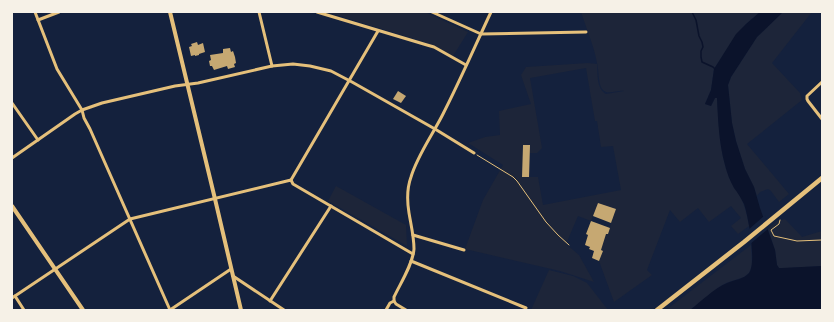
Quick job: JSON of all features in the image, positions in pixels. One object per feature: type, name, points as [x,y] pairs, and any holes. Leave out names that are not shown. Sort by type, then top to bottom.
[{"type":"main road","points":[[657,310],[774,218],[822,178]]},
{"type":"street","points":[[35,12],[57,69],[82,110],[84,118],[170,310],[231,269]]},
{"type":"street","points":[[38,20],[59,12]]},
{"type":"street","points":[[170,12],[241,310]]},
{"type":"street","points":[[259,12],[272,66]]},
{"type":"street","points":[[317,12],[426,45],[466,65]]},
{"type":"street","points":[[432,12],[481,34],[586,32]]},
{"type":"street","points":[[386,310],[390,303],[394,301],[394,297],[413,254],[413,235],[408,206],[408,193],[414,168],[435,129],[491,12]]},
{"type":"street","points":[[24,310],[13,297],[130,219],[291,180],[378,31]]},
{"type":"street","points":[[12,158],[82,110],[110,101],[175,86],[198,83],[272,66],[294,64],[332,71],[435,129],[474,153]]},
{"type":"street","points":[[822,82],[807,96],[807,99],[822,119]]},
{"type":"street","points":[[12,103],[38,140]]},
{"type":"street","points":[[291,180],[293,184],[413,254]]},
{"type":"street","points":[[12,206],[83,310]]},
{"type":"street","points":[[270,301],[331,206]]},
{"type":"street","points":[[413,235],[464,250]]},
{"type":"street","points":[[411,261],[526,308]]},
{"type":"street","points":[[233,276],[284,310]]},
{"type":"street","points":[[394,301],[406,310]]},
{"type":"path","points":[[474,153],[513,177],[546,222],[569,245]]},
{"type":"path","points":[[780,218],[779,224],[771,230],[774,236],[797,241],[822,240]]},
{"type":"shaded area","points":[[327,12],[425,12],[468,32],[453,56],[427,43]]},
{"type":"shaded area","points":[[581,12],[760,12],[737,34],[714,69],[711,90],[705,104],[711,106],[715,98],[717,98],[723,158],[729,177],[743,203],[749,226],[738,234],[731,226],[741,218],[731,206],[709,222],[698,208],[680,222],[670,210],[647,270],[652,275],[614,302],[599,261],[603,251],[601,250],[606,234],[608,234],[616,209],[598,203],[591,221],[578,216],[566,244],[579,255],[594,282],[560,271],[465,249],[483,200],[503,165],[468,143],[485,137],[500,135],[499,111],[531,104],[521,75],[526,67],[588,63],[597,64],[598,80],[601,88],[598,66]],"holes":[[[586,68],[595,121],[597,121],[601,147],[613,146],[621,190],[543,205],[538,177],[523,177],[529,153],[537,153],[542,148],[530,78]],[[601,88],[607,92],[624,91],[606,94]]]},
{"type":"shaded area","points":[[760,12],[783,12],[757,37],[731,77],[728,85],[732,123],[745,169],[754,187],[775,250],[777,265],[779,268],[822,266],[822,310],[690,310],[717,288],[747,275],[751,268],[752,250],[748,218],[744,204],[731,183],[725,165],[718,124],[717,98],[715,98],[711,106],[705,104],[711,90],[714,69],[736,34]]},
{"type":"shaded area","points":[[783,12],[812,12],[772,63],[800,93],[802,100],[747,144],[789,194],[779,202],[768,189],[760,192],[757,196],[745,169],[732,123],[728,85],[731,77],[757,37]]},
{"type":"shaded area","points":[[336,186],[406,225],[407,246],[328,201]]},
{"type":"shaded area","points":[[785,219],[802,237],[822,231],[822,266],[779,268],[768,229],[777,221]]},
{"type":"shaded area","points":[[751,245],[752,264],[749,273],[744,277],[719,287],[690,310],[666,310]]},
{"type":"shaded area","points":[[549,270],[573,276],[587,283],[608,310],[531,310]]},
{"type":"pier","points":[[765,215],[769,228],[749,245],[748,230]]},
{"type":"building","points":[[197,42],[198,45],[203,43],[205,52],[199,55],[191,56],[189,47],[192,46],[191,44]]},
{"type":"building","points":[[230,48],[235,57],[235,67],[228,69],[227,66],[214,70],[212,66],[210,66],[210,55],[223,53],[223,49]]},
{"type":"building","points":[[398,91],[406,96],[401,103],[393,99]]},
{"type":"building","points":[[523,145],[530,145],[529,177],[522,177]]},
{"type":"building","points":[[598,203],[616,209],[611,223],[593,216]]},
{"type":"building","points":[[591,221],[610,228],[608,234],[606,234],[601,250],[603,251],[599,261],[592,258],[594,251],[585,245],[588,235],[586,234]]},
{"type":"waterway","points":[[692,12],[696,20],[699,36],[702,42],[702,62],[715,69]]}]
